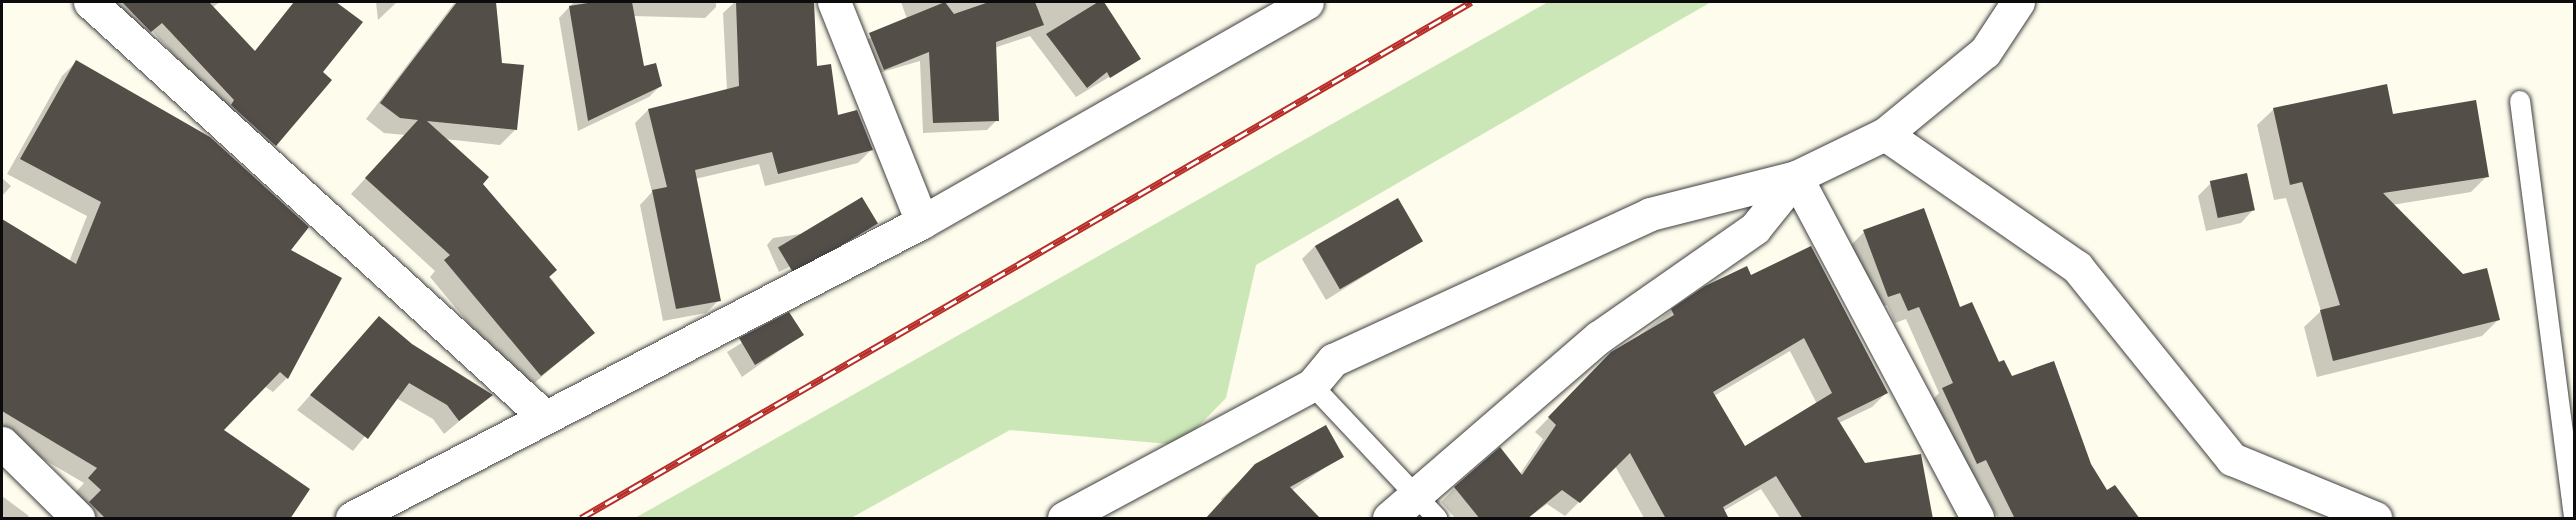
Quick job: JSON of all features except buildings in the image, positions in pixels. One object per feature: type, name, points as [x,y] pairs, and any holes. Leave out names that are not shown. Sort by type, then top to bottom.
[{"type":"street","points":[[90,2],[545,417]]},
{"type":"street","points":[[834,2],[922,222]]},
{"type":"street","points":[[352,519],[922,222],[1307,2]]},
{"type":"street","points":[[1064,519],[1312,385],[1333,360],[1650,214],[1796,177],[1885,134],[1985,52],[2018,2]]},
{"type":"street","points":[[1885,134],[2077,267],[2232,459],[2375,519]]},
{"type":"street","points":[[1389,519],[1413,495],[1599,337],[1755,228],[1796,177]]},
{"type":"street","points":[[1796,177],[1977,519]]},
{"type":"street","points":[[2,443],[78,519]]},
{"type":"lane","points":[[2520,101],[2574,519]]},
{"type":"lane","points":[[1312,385],[1437,519]]},
{"type":"green space","points":[[1548,2],[1711,2],[1256,265],[1226,398],[1180,445],[1010,430],[851,518],[635,518]]},
{"type":"railway","points":[[581,518],[1471,2]]}]
